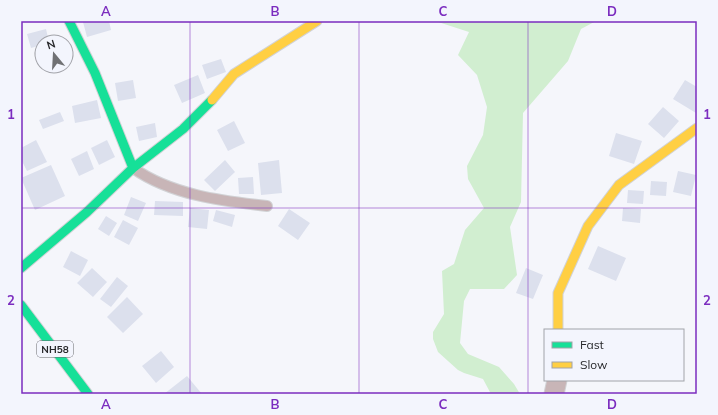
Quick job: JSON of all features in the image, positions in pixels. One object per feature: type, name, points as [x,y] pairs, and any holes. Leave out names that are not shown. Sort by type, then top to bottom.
[{"type":"street","points":[[69,21],[95,73],[133,168]]},
{"type":"street","points":[[21,268],[87,212],[133,168],[183,129],[212,100],[234,74],[317,21]]},
{"type":"street","points":[[558,329],[558,293],[588,226],[619,185],[697,128]]},
{"type":"street","name":"NH58","points":[[21,305],[88,394]]},
{"type":"street","points":[[554,394],[556,381]]},
{"type":"lane","points":[[133,168],[145,177],[187,192],[211,198],[267,206]]},
{"type":"green space","points":[[435,21],[596,21],[581,29],[568,61],[523,113],[521,202],[510,227],[517,275],[504,289],[470,289],[464,301],[460,343],[468,354],[499,367],[514,384],[520,394],[491,394],[483,379],[458,370],[438,352],[433,339],[433,332],[444,314],[442,271],[454,264],[465,230],[484,208],[468,179],[467,166],[483,135],[487,107],[477,75],[458,55],[469,32]]},
{"type":"building","points":[[109,21],[111,30],[87,37],[83,22]]},
{"type":"building","points":[[46,29],[47,34],[34,34],[34,47],[31,48],[27,34]]},
{"type":"building","points":[[221,59],[226,72],[207,79],[202,65]]},
{"type":"building","points":[[198,75],[205,93],[182,103],[174,85]]},
{"type":"building","points":[[133,80],[136,98],[118,101],[115,83]]},
{"type":"building","points":[[685,80],[697,87],[696,113],[673,99]]},
{"type":"building","points":[[97,100],[101,118],[75,123],[72,106]]},
{"type":"building","points":[[663,107],[679,121],[664,138],[648,124]]},
{"type":"building","points":[[60,112],[64,121],[43,129],[39,120]]},
{"type":"building","points":[[234,121],[245,143],[228,151],[217,130]]},
{"type":"building","points":[[155,123],[157,137],[139,141],[136,127]]},
{"type":"building","points":[[616,133],[642,141],[634,164],[609,156]]},
{"type":"building","points":[[36,140],[47,162],[27,171],[21,159],[21,148]]},
{"type":"building","points":[[107,140],[115,157],[99,165],[91,148]]},
{"type":"building","points":[[87,151],[94,169],[79,176],[71,159]]},
{"type":"building","points":[[225,160],[235,172],[215,191],[204,180]]},
{"type":"building","points":[[279,160],[282,193],[261,195],[258,163]]},
{"type":"building","points":[[51,165],[65,196],[35,210],[21,178]]},
{"type":"building","points":[[678,171],[696,175],[691,196],[673,192]]},
{"type":"building","points":[[253,177],[254,194],[239,194],[238,178]]},
{"type":"building","points":[[651,181],[667,182],[666,196],[650,195]]},
{"type":"building","points":[[628,190],[644,191],[643,204],[627,203]]},
{"type":"building","points":[[131,197],[146,203],[138,221],[124,215]]},
{"type":"building","points":[[155,201],[183,202],[183,216],[154,215]]},
{"type":"building","points":[[190,208],[209,210],[207,229],[188,227]]},
{"type":"building","points":[[623,208],[641,209],[640,223],[622,221]]},
{"type":"building","points":[[289,209],[310,223],[298,240],[278,226]]},
{"type":"building","points":[[216,210],[235,215],[232,227],[213,221]]},
{"type":"building","points":[[106,216],[117,223],[109,236],[98,229]]},
{"type":"building","points":[[123,220],[138,228],[129,245],[114,237]]},
{"type":"building","points":[[598,246],[626,258],[616,281],[588,269]]},
{"type":"building","points":[[71,251],[88,260],[80,276],[63,267]]},
{"type":"building","points":[[92,268],[107,282],[93,297],[77,283]]},
{"type":"building","points":[[526,268],[543,275],[533,299],[516,293]]},
{"type":"building","points":[[117,277],[128,286],[111,307],[100,299]]},
{"type":"building","points":[[127,297],[143,314],[123,333],[107,317]]},
{"type":"building","points":[[161,351],[174,367],[156,383],[142,366]]},
{"type":"building","points":[[187,376],[202,394],[164,394]]},
{"type":"traffic: fast","points":[[69,21],[95,73],[133,168]]},
{"type":"traffic: fast","points":[[21,268],[87,212],[133,168],[183,129],[212,100]]},
{"type":"traffic: fast","points":[[21,305],[88,394]]},
{"type":"traffic: slow","points":[[212,100],[234,74],[317,21]]},
{"type":"traffic: slow","points":[[558,329],[558,293],[588,226],[619,185],[697,128]]}]
